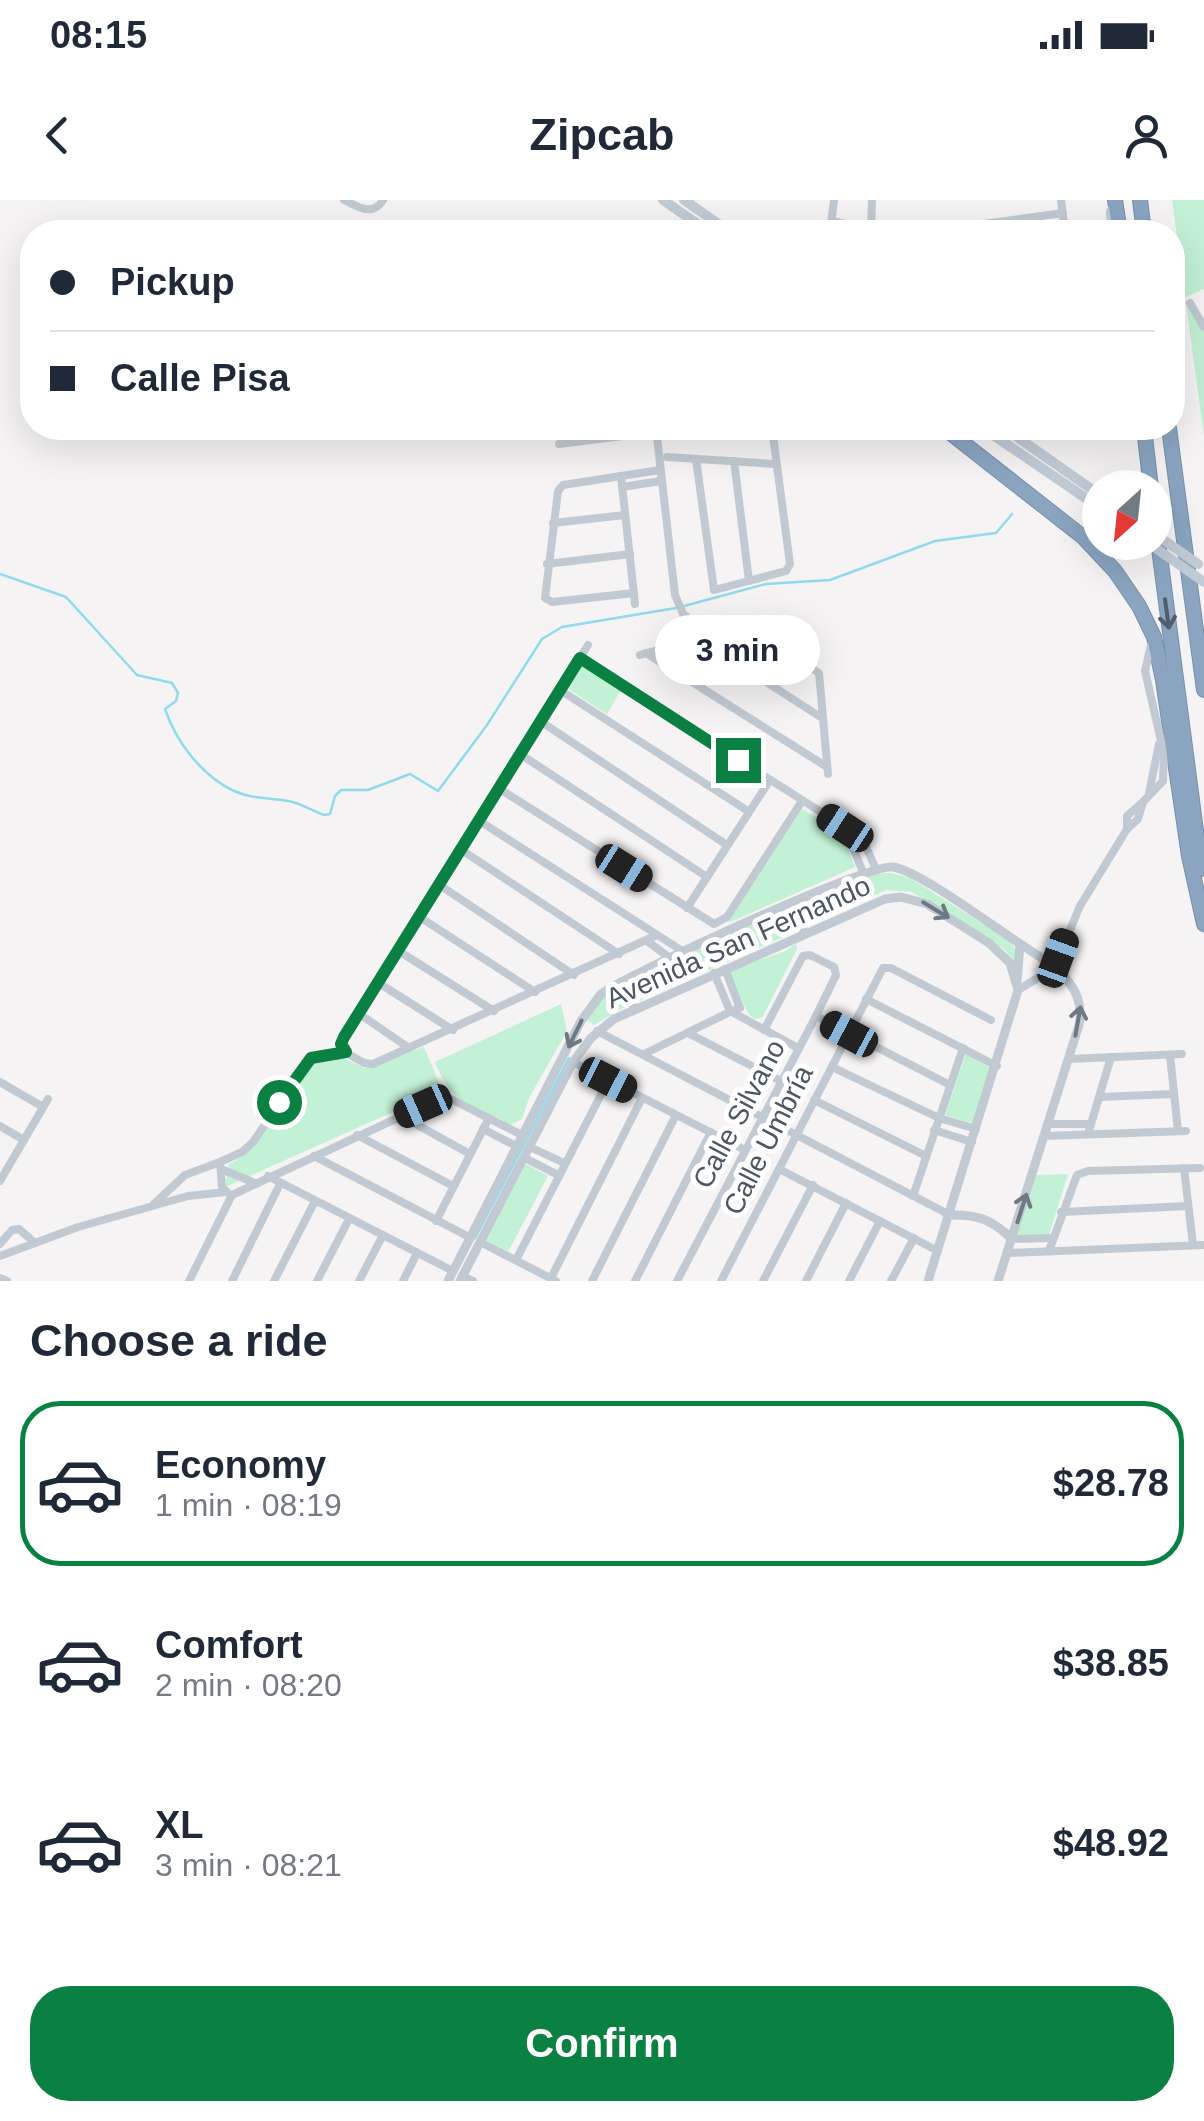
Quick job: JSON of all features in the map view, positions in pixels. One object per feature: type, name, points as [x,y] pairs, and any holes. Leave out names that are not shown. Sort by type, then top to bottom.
[{"type":"highway","points":[[960,440],[1082,537],[1115,571],[1154,637],[1204,924]]},
{"type":"highway","points":[[1145,440],[1149,470]]},
{"type":"highway","points":[[1171,440],[1204,690]]},
{"type":"highway","points":[[1160,560],[1204,896]]},
{"type":"main road","points":[[663,200],[692,220]]},
{"type":"main road","points":[[684,200],[709,220]]},
{"type":"main road","points":[[1002,440],[1082,495]]},
{"type":"main road","points":[[1021,440],[1082,482]]},
{"type":"main road","points":[[1172,546],[1201,566]]},
{"type":"main road","points":[[1172,560],[1204,582]]},
{"type":"street","points":[[344,200],[369,210],[383,200]]},
{"type":"street","points":[[1061,200],[1063,220]]},
{"type":"street","points":[[1016,220],[1062,214]]},
{"type":"street","points":[[1190,303],[1204,326]]},
{"type":"street","points":[[559,444],[583,440]]},
{"type":"street","points":[[657,440],[680,610],[699,638],[822,718]]},
{"type":"street","points":[[696,459],[714,590],[786,570],[790,564],[773,440]]},
{"type":"street","points":[[666,457],[775,464]]},
{"type":"street","points":[[734,461],[749,581]]},
{"type":"street","points":[[634,593],[552,602],[544,598],[560,488],[660,470]]},
{"type":"street","points":[[1007,474],[1102,558],[1132,599],[1152,641],[1144,671],[1164,754],[1165,775],[1160,787],[1146,797],[1138,819],[1127,830],[1072,918],[1054,968],[1017,985]]},
{"type":"street","points":[[621,476],[636,604]]},
{"type":"street","points":[[622,487],[662,481]]},
{"type":"street","points":[[553,523],[625,515]]},
{"type":"street","points":[[547,564],[630,554]]},
{"type":"street","points":[[746,626],[818,672],[827,771],[643,654],[699,638],[746,626]]},
{"type":"street","points":[[588,645],[342,1041],[346,1052],[373,1064],[657,935]]},
{"type":"street","points":[[580,658],[845,828],[864,842],[875,868]]},
{"type":"street","points":[[560,690],[748,811]]},
{"type":"street","points":[[540,721],[727,845]]},
{"type":"street","points":[[520,754],[707,876]]},
{"type":"street","points":[[687,908],[770,780]]},
{"type":"street","points":[[498,788],[712,924],[727,918],[802,801]]},
{"type":"street","points":[[478,820],[684,952]]},
{"type":"street","points":[[845,828],[863,872]]},
{"type":"street","points":[[460,850],[619,954]]},
{"type":"street","name":"Avenida San Fernando","points":[[476,1240],[518,1146],[590,1006],[601,994],[670,958],[875,868],[905,870],[1065,977],[1081,1002],[1080,1025],[1069,1059]]},
{"type":"street","points":[[438,884],[574,975]]},
{"type":"street","name":"Avenida San Fernando","points":[[459,1278],[573,1062],[597,1032],[636,1008],[885,899],[914,898],[927,904],[998,951],[1010,963],[1017,985]]},
{"type":"street","points":[[791,904],[805,933]]},
{"type":"street","points":[[418,916],[536,992]]},
{"type":"street","points":[[647,941],[670,958]]},
{"type":"street","points":[[928,1281],[997,1066],[1017,985],[1020,944]]},
{"type":"street","points":[[397,950],[494,1011]]},
{"type":"street","name":"Calle Silvano","points":[[677,1281],[816,1016],[836,975],[834,967],[810,954],[802,958],[764,1030]]},
{"type":"street","name":"Calle Umbría","points":[[720,1281],[882,968],[891,968],[991,1020]]},
{"type":"street","points":[[724,969],[742,1018]]},
{"type":"street","points":[[714,973],[730,1011],[798,1048]]},
{"type":"street","points":[[377,982],[453,1030]]},
{"type":"street","points":[[621,982],[636,1008]]},
{"type":"street","points":[[866,999],[997,1066]]},
{"type":"street","points":[[644,1054],[740,1007]]},
{"type":"street","points":[[358,1013],[410,1048]]},
{"type":"street","points":[[816,1016],[950,1085]]},
{"type":"street","points":[[597,1032],[950,1216],[969,1214],[987,1219],[1012,1239],[1052,1238]]},
{"type":"street","points":[[688,1032],[781,1081]]},
{"type":"street","points":[[913,1196],[963,1048]]},
{"type":"street","points":[[152,1206],[185,1175],[220,1166],[252,1142],[309,1060],[317,1055],[346,1052]]},
{"type":"street","points":[[998,1281],[1069,1059],[1182,1054]]},
{"type":"street","points":[[1045,1136],[1182,1130],[1170,1055]]},
{"type":"street","points":[[1088,1134],[1111,1057]]},
{"type":"street","points":[[573,1062],[745,1150]]},
{"type":"street","points":[[832,1066],[938,1118],[976,1130]]},
{"type":"street","points":[[516,1260],[608,1080]]},
{"type":"street","points":[[0,1082],[46,1103],[2,1175]]},
{"type":"street","points":[[1100,1097],[1174,1094]]},
{"type":"street","points":[[0,1256],[78,1227],[188,1196],[229,1193],[445,1096],[524,1136]]},
{"type":"street","points":[[314,1156],[554,1280],[642,1098]]},
{"type":"street","points":[[814,1100],[926,1156]]},
{"type":"street","points":[[592,1281],[676,1115]]},
{"type":"street","points":[[400,1116],[470,1154]]},
{"type":"street","points":[[436,1220],[489,1118]]},
{"type":"street","points":[[1049,1124],[1091,1124]]},
{"type":"street","points":[[0,1126],[24,1140]]},
{"type":"street","points":[[483,1129],[518,1146]]},
{"type":"street","points":[[934,1130],[972,1142]]},
{"type":"street","points":[[635,1281],[710,1132]]},
{"type":"street","points":[[357,1135],[454,1186]]},
{"type":"street","points":[[530,1147],[564,1163]]},
{"type":"street","points":[[524,1158],[558,1175]]},
{"type":"street","points":[[220,1166],[255,1183]]},
{"type":"street","points":[[220,1166],[222,1187],[229,1193]]},
{"type":"street","points":[[779,1168],[938,1251]]},
{"type":"street","points":[[1184,1168],[1193,1245]]},
{"type":"street","points":[[1049,1250],[1072,1182],[1080,1174],[1200,1168]]},
{"type":"street","points":[[268,1176],[459,1278]]},
{"type":"street","points":[[232,1281],[280,1184]]},
{"type":"street","points":[[762,1281],[812,1186]]},
{"type":"street","points":[[189,1281],[229,1193]]},
{"type":"street","points":[[274,1281],[315,1201]]},
{"type":"street","points":[[806,1281],[846,1203]]},
{"type":"street","points":[[1061,1212],[1188,1206]]},
{"type":"street","points":[[317,1281],[349,1218]]},
{"type":"street","points":[[849,1281],[880,1221]]},
{"type":"street","points":[[0,1244],[12,1230],[19,1229],[35,1243]]},
{"type":"street","points":[[359,1281],[383,1236]]},
{"type":"street","points":[[891,1281],[914,1238]]},
{"type":"street","points":[[1008,1253],[1204,1244]]},
{"type":"street","points":[[403,1281],[417,1253]]},
{"type":"street","points":[[0,1278],[7,1281]]},
{"type":"green space","points":[[1172,200],[1204,200],[1204,289],[1185,297],[1185,220],[1175,220]]},
{"type":"green space","points":[[1186,301],[1204,332],[1204,436]]},
{"type":"green space","points":[[580,666],[621,690],[607,714],[568,689]]},
{"type":"green space","points":[[802,809],[842,833],[855,867],[728,923]]},
{"type":"green space","points":[[872,874],[910,878],[1010,941],[1016,951],[1015,962],[1004,949],[912,892],[887,890],[809,921],[800,914],[805,901]]},
{"type":"green space","points":[[779,912],[788,917],[791,931],[785,936],[637,1002],[627,982]]},
{"type":"green space","points":[[796,944],[762,1018],[754,1019],[727,970],[784,952]]},
{"type":"green space","points":[[619,985],[628,1005],[594,1025],[584,1018],[589,1009]]},
{"type":"green space","points":[[561,1004],[567,1031],[529,1098],[522,1119],[506,1127],[503,1120],[461,1100],[447,1085],[435,1062]]},
{"type":"green space","points":[[424,1047],[442,1090],[225,1187],[229,1164],[263,1133],[307,1061],[342,1057],[364,1068]]},
{"type":"green space","points":[[966,1054],[991,1068],[974,1124],[945,1115]]},
{"type":"green space","points":[[522,1162],[548,1176],[508,1252],[484,1239]]},
{"type":"green space","points":[[1068,1174],[1049,1235],[1017,1235],[1035,1175]]},
{"type":"waterway","points":[[684,606],[766,584],[830,580],[935,541],[996,533],[1012,514]]},
{"type":"waterway","points":[[0,574],[66,597],[137,675],[172,683],[178,693],[176,701],[165,709],[170,721],[192,757],[222,785],[241,794],[293,802],[324,815],[330,814],[341,790],[368,790],[410,774],[438,791],[487,725],[542,639],[562,627],[676,608]]},
{"type":"waterway","points":[[475,1238],[569,1058]]},
{"type":"route","points":[[279,1102],[311,1058],[346,1052],[341,1047],[344,1037],[580,658],[738,760]]}]
